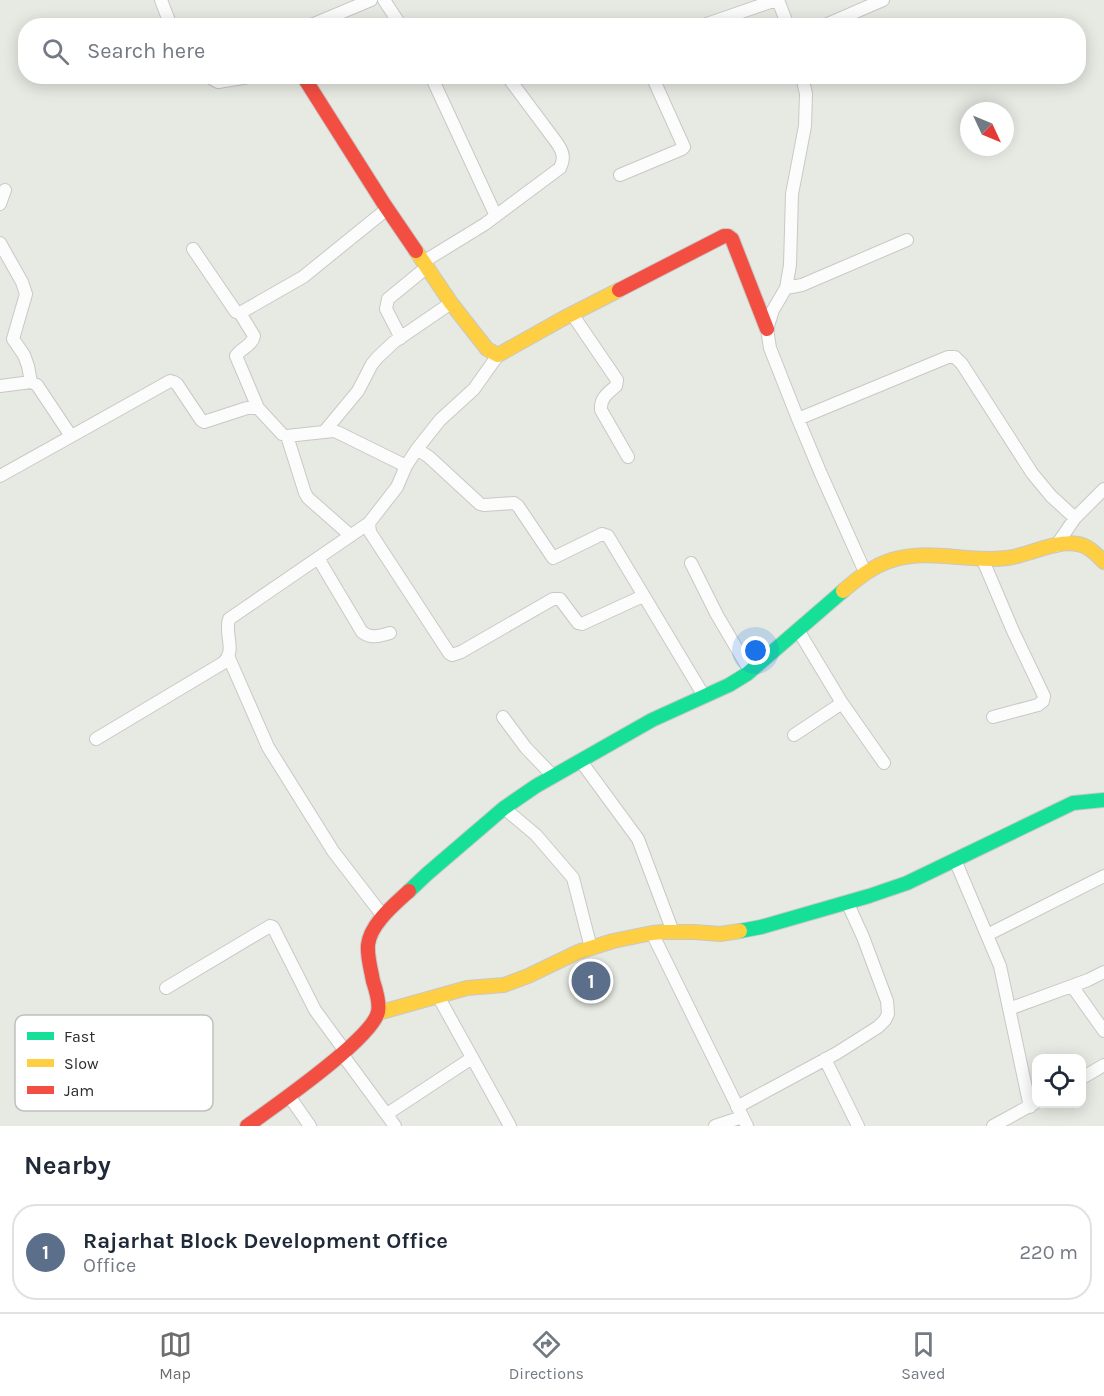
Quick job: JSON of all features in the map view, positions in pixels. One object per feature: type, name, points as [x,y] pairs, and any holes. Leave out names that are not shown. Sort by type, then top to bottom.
[{"type":"street","points":[[160,0],[168,18]]},
{"type":"street","points":[[328,18],[371,0]]},
{"type":"street","points":[[384,0],[396,18]]},
{"type":"street","points":[[724,18],[777,0],[785,18]]},
{"type":"street","points":[[841,18],[883,0]]},
{"type":"street","points":[[308,84],[387,209],[451,303],[487,349],[498,355]]},
{"type":"street","points":[[435,84],[496,216]]},
{"type":"street","points":[[401,338],[386,309],[388,299],[425,264],[496,216],[560,168],[563,152],[513,84]]},
{"type":"street","points":[[620,175],[684,147],[656,84]]},
{"type":"street","points":[[766,329],[773,310],[786,288],[791,244],[792,194],[806,126],[804,84]]},
{"type":"street","points":[[0,204],[4,190]]},
{"type":"street","points":[[240,313],[303,277],[387,209]]},
{"type":"street","points":[[96,739],[223,663],[231,652],[229,619],[369,523],[398,487],[406,466],[417,449],[440,420],[474,389],[498,355],[572,314],[724,236],[732,239],[766,329],[770,348],[798,419],[865,572]]},
{"type":"street","points":[[786,288],[802,285],[907,240]]},
{"type":"street","points":[[0,243],[22,282],[26,294],[13,339],[24,355],[31,382]]},
{"type":"street","points":[[194,249],[254,336],[251,343],[236,356],[258,408],[282,434],[287,436],[338,432],[406,466]]},
{"type":"street","points":[[324,432],[358,391],[378,357],[451,303]]},
{"type":"street","points":[[572,314],[617,380],[616,386],[600,402],[601,410],[627,457]]},
{"type":"street","points":[[798,419],[948,357],[955,357],[962,364],[1032,473],[1051,496],[1075,518]]},
{"type":"street","points":[[0,476],[170,381],[177,384],[204,422],[248,408],[258,408]]},
{"type":"street","points":[[0,386],[31,382],[37,385],[71,436]]},
{"type":"street","points":[[287,436],[308,498],[350,535]]},
{"type":"street","points":[[417,449],[429,457],[480,504],[514,503],[518,506],[553,558],[602,534],[608,536],[704,696]]},
{"type":"street","points":[[1056,546],[1075,518],[1104,489]]},
{"type":"street","points":[[369,523],[370,532],[452,655],[461,652],[553,598],[560,599],[578,623],[582,624],[644,596]]},
{"type":"street","points":[[247,1126],[326,1068],[372,1023],[378,1013],[377,996],[368,957],[368,942],[383,916],[427,874],[518,797],[652,720],[729,685],[777,649],[865,572],[898,558],[914,556],[1000,558],[1075,544],[1088,548],[1104,562]]},
{"type":"street","points":[[318,558],[362,632],[366,636],[375,637],[390,633]]},
{"type":"street","points":[[982,558],[1044,696],[1043,701],[1038,705],[993,717]]},
{"type":"street","points":[[691,563],[717,615],[750,671]]},
{"type":"street","points":[[798,630],[842,703],[884,763]]},
{"type":"street","points":[[228,658],[268,747],[333,851],[383,916]]},
{"type":"street","points":[[794,735],[842,703]]},
{"type":"street","points":[[503,717],[526,748],[553,776]]},
{"type":"street","points":[[580,760],[638,838],[674,932]]},
{"type":"street","points":[[378,1013],[467,988],[504,985],[562,959],[613,941],[652,933],[720,934],[761,927],[847,902],[907,883],[1073,803],[1104,800]]},
{"type":"street","points":[[504,808],[536,835],[573,878],[591,948]]},
{"type":"street","points":[[955,860],[1000,966],[1032,1101]]},
{"type":"street","points":[[987,935],[1104,876]]},
{"type":"street","points":[[715,1126],[742,1117],[825,1059],[878,1027],[885,1020],[888,1014],[887,1001],[847,902]]},
{"type":"street","points":[[166,988],[270,926],[273,927],[315,1010],[396,1126]]},
{"type":"street","points":[[652,933],[742,1117]]},
{"type":"street","points":[[1010,1009],[1104,972]]},
{"type":"street","points":[[1072,986],[1104,1031]]},
{"type":"street","points":[[438,996],[510,1126]]},
{"type":"street","points":[[387,1114],[472,1058]]},
{"type":"street","points":[[825,1059],[858,1126]]},
{"type":"street","points":[[1086,1076],[1104,1065]]},
{"type":"street","points":[[289,1096],[310,1126]]},
{"type":"street","points":[[993,1126],[1032,1106]]},
{"type":"traffic: fast","points":[[409,891],[504,808],[536,786],[652,720],[729,685],[747,674],[843,591]]},
{"type":"traffic: fast","points":[[740,931],[869,896],[907,883],[1073,803],[1104,800]]},
{"type":"traffic: slow","points":[[416,251],[451,303],[487,349],[498,355],[619,290]]},
{"type":"traffic: slow","points":[[843,591],[878,566],[892,560],[921,555],[978,559],[1007,558],[1069,543],[1086,547],[1104,562]]},
{"type":"traffic: slow","points":[[378,1013],[467,988],[504,985],[578,952],[613,941],[664,932],[720,934],[740,931]]},
{"type":"traffic: jam","points":[[308,84],[416,251]]},
{"type":"traffic: jam","points":[[619,290],[728,236],[732,239],[767,329]]},
{"type":"traffic: jam","points":[[247,1126],[341,1055],[372,1024],[378,1012],[378,1005],[369,958],[370,937],[378,922],[409,891]]},
{"type":"place","name":"Rajarhat Block Development Office","points":[[591,981]]}]
